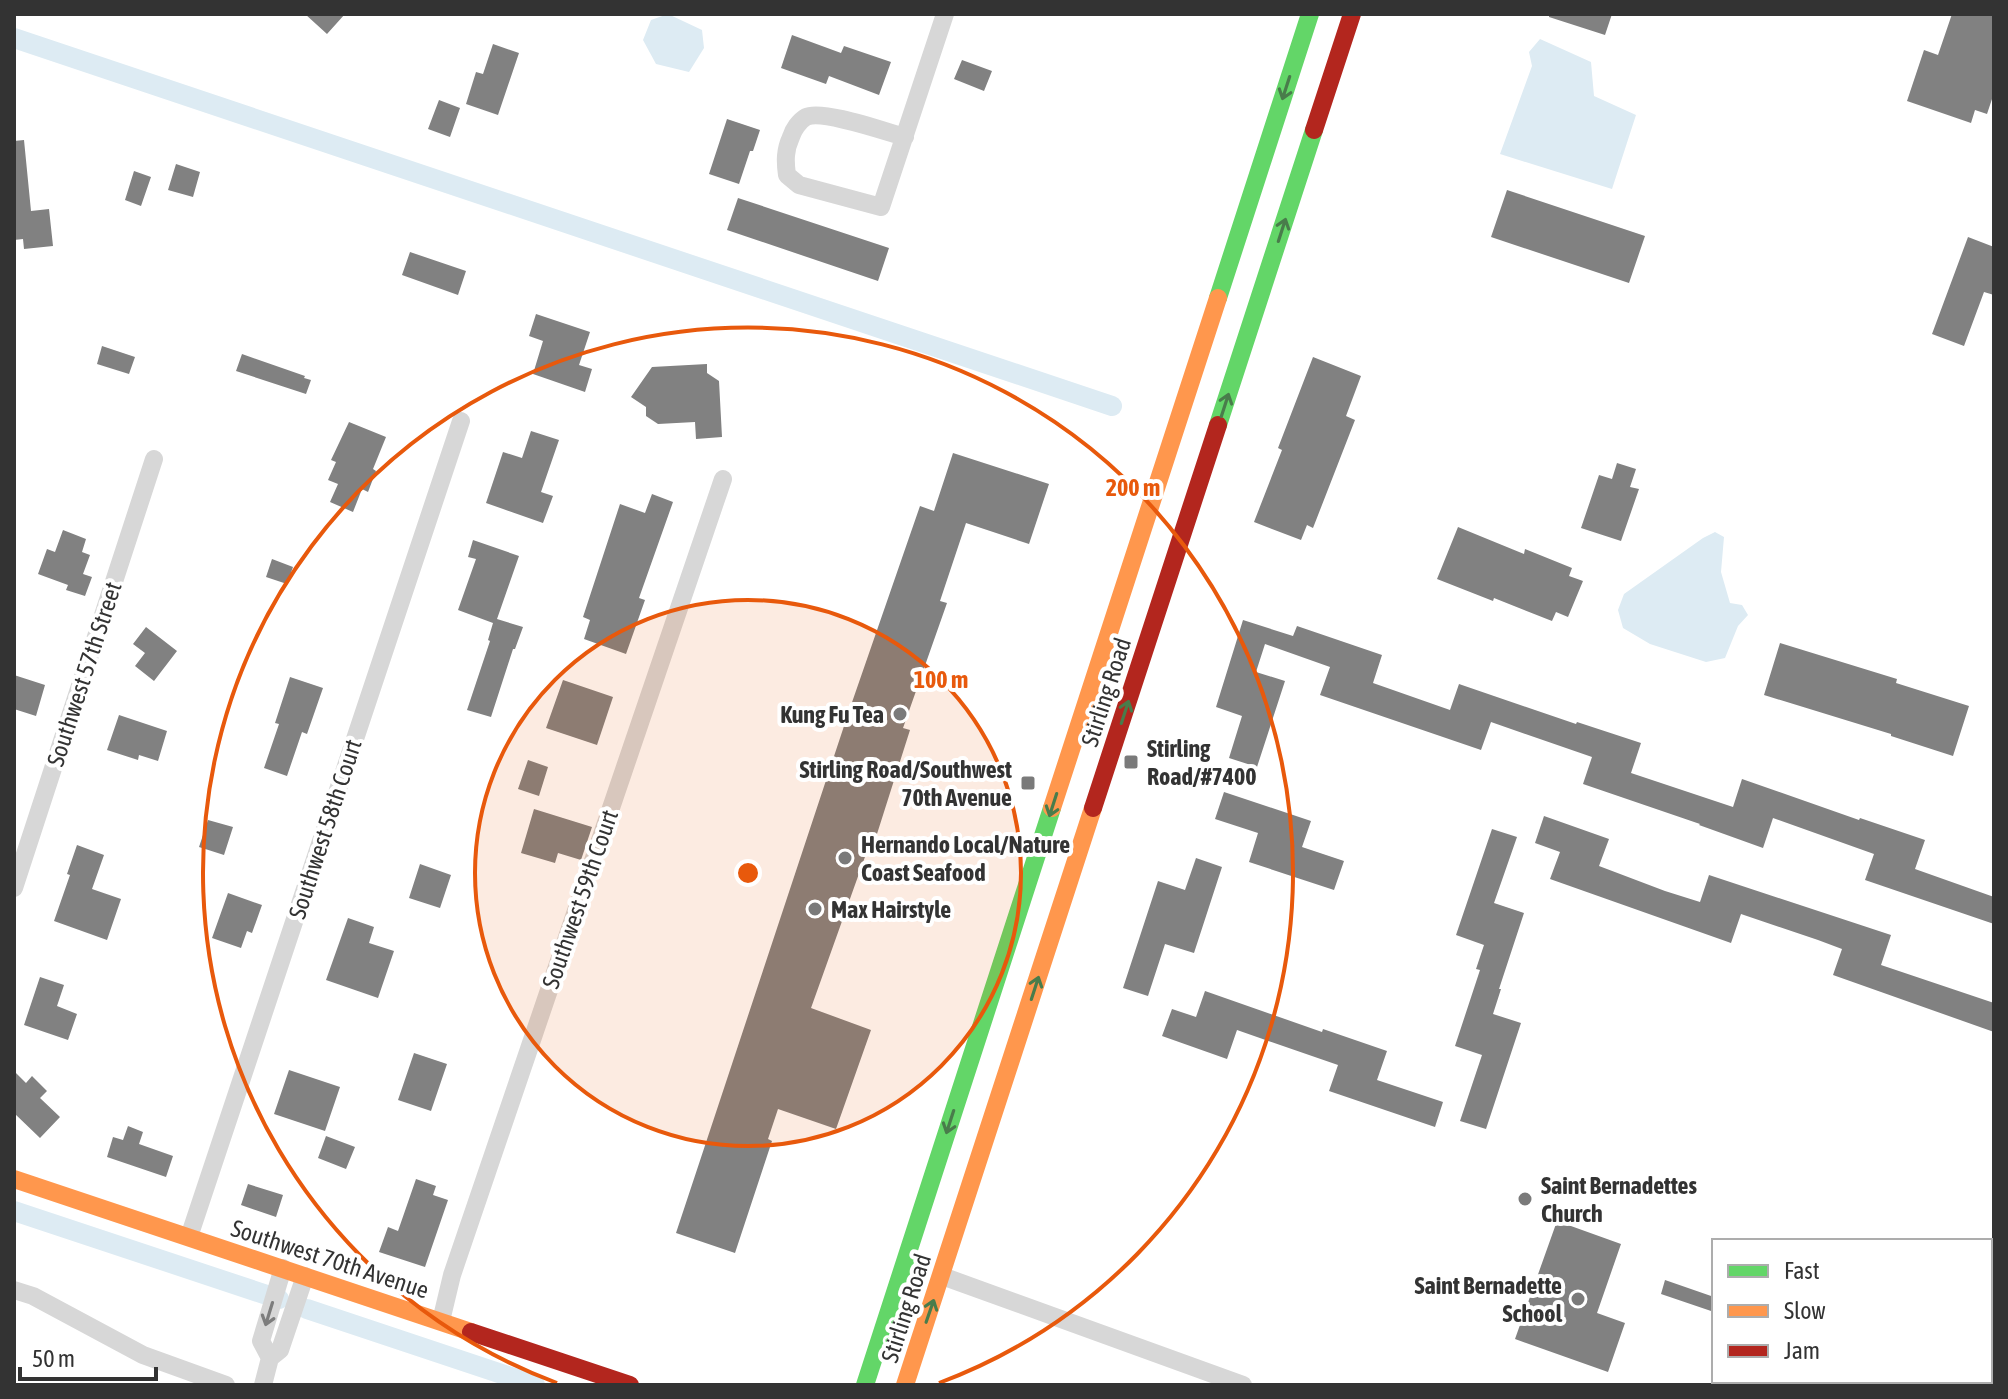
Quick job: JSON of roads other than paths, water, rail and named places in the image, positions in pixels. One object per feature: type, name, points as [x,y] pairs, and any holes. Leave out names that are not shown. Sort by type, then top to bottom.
[{"type":"main road","name":"Stirling Road","points":[[905,1385],[942,1276],[993,1055],[1310,14]]},
{"type":"main road","name":"Stirling Road","points":[[865,1385],[993,1055],[1352,14]]},
{"type":"main road","name":"Southwest 70th Avenue","points":[[14,1179],[630,1385]]},
{"type":"street","points":[[905,137],[822,114],[805,117],[794,129],[787,147],[787,175],[799,185],[881,207],[905,137],[945,14]]},
{"type":"street","name":"Southwest 58th Court","points":[[189,1237],[461,421]]},
{"type":"street","name":"Southwest 57th Street","points":[[14,888],[154,459]]},
{"type":"street","name":"Southwest 59th Court","points":[[441,1321],[452,1275],[723,479]]},
{"type":"street","points":[[270,1358],[261,1341],[283,1268]]},
{"type":"street","points":[[263,1385],[270,1358],[280,1350],[305,1276]]},
{"type":"street","points":[[942,1276],[1243,1385]]},
{"type":"street","points":[[14,1290],[33,1296],[143,1355],[226,1385]]},
{"type":"waterway","points":[[14,38],[1112,406]]},
{"type":"waterway","points":[[14,1211],[279,1299]]},
{"type":"waterway","points":[[307,1309],[535,1385]]},
{"type":"place","name":"Kung Fu Tea","points":[[900,714]]},
{"type":"place","name":"Stirling Road/#7400","points":[[1131,762]]},
{"type":"place","name":"Stirling Road/Southwest 70th Avenue","points":[[1028,783]]},
{"type":"place","name":"Hernando Local/Nature Coast Seafood","points":[[845,858]]},
{"type":"place","name":"Max Hairstyle","points":[[815,909]]},
{"type":"place","name":"Saint Bernadettes Church","points":[[1525,1199]]},
{"type":"place","name":"Saint Bernadette School","points":[[1578,1299]]}]
